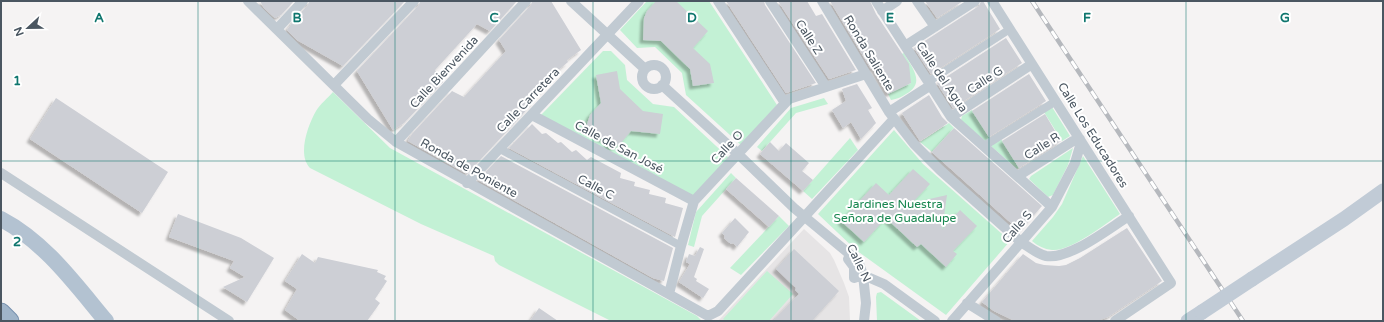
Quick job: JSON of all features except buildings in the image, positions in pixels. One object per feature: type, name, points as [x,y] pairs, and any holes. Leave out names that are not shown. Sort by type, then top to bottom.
[{"type":"highway","points":[[1,312],[10,321]]},
{"type":"main road","points":[[1188,321],[1344,219],[1383,191]]},
{"type":"main road","points":[[1,219],[26,234],[47,254],[106,321]]},
{"type":"street","name":"Ronda de Poniente","points":[[248,1],[368,119],[396,142],[467,183],[669,294],[708,318]]},
{"type":"street","points":[[277,29],[304,1]]},
{"type":"street","points":[[334,85],[414,1]]},
{"type":"street","name":"Calle Bienvenida","points":[[396,142],[526,1]]},
{"type":"street","points":[[572,1],[645,69]]},
{"type":"street","name":"Calle Carretera","points":[[467,183],[639,1]]},
{"type":"street","points":[[718,1],[786,103]]},
{"type":"street","name":"Calle Z","points":[[770,1],[826,87]]},
{"type":"street","name":"Ronda Saliente","points":[[822,1],[892,115],[914,144],[940,170],[1021,242],[1045,256],[1065,254],[1078,248],[1129,216]]},
{"type":"street","name":"Calle del Agua","points":[[876,1],[951,117],[1052,207]]},
{"type":"street","points":[[882,11],[897,1]]},
{"type":"street","points":[[918,1],[934,27]]},
{"type":"street","points":[[905,46],[975,1]]},
{"type":"street","name":"Calle Los Educadores","points":[[992,1],[1171,283],[1115,321]]},
{"type":"street","points":[[708,318],[718,312],[892,115],[930,84],[1010,30]]},
{"type":"street","name":"Calle G","points":[[951,117],[1032,64]]},
{"type":"street","points":[[650,65],[661,67],[663,69],[666,76],[662,86],[652,89],[643,83],[642,76],[645,69],[650,65]]},
{"type":"street","name":"Calle O","points":[[669,294],[694,201],[789,99],[866,74]]},
{"type":"street","points":[[662,86],[804,216]]},
{"type":"street","points":[[984,146],[1056,101]]},
{"type":"street","name":"Calle de San José","points":[[532,115],[694,201]]},
{"type":"street","name":"Calle R","points":[[1018,176],[1073,141],[1080,139]]},
{"type":"street","name":"Calle S","points":[[952,321],[1052,207],[1075,163],[1080,146],[1080,139]]},
{"type":"street","name":"Calle C","points":[[500,149],[681,246]]},
{"type":"street","points":[[1,173],[230,321]]},
{"type":"street","name":"Calle N","points":[[804,216],[833,240],[858,276],[858,288],[863,321]]},
{"type":"street","points":[[858,276],[884,284],[935,321]]},
{"type":"street","points":[[858,276],[865,291],[866,303],[863,321]]},
{"type":"street","points":[[865,291],[878,281]]},
{"type":"street","points":[[967,304],[996,321]]},
{"type":"shaded area","points":[[804,229],[830,253],[834,260],[849,297],[850,321],[718,321]]},
{"type":"green space","points":[[647,1],[709,1],[777,105],[741,145],[686,95],[682,73],[655,47],[637,48],[620,30]]},
{"type":"green space","points":[[603,51],[611,51],[625,65],[627,80],[653,104],[674,107],[729,158],[692,199],[541,115]]},
{"type":"green space","points":[[904,53],[916,75],[915,85],[912,90],[904,95],[891,100],[888,94],[911,83],[899,55]]},
{"type":"green space","points":[[333,92],[390,148],[697,316],[702,321],[611,321],[499,265],[495,261],[494,256],[421,224],[310,168],[304,156],[307,132],[318,108]]},
{"type":"green space","points":[[824,98],[828,104],[796,113],[762,151],[757,147],[791,108]]},
{"type":"green space","points":[[1052,107],[1070,136],[1062,141],[1044,112]]},
{"type":"green space","points":[[972,110],[990,139],[986,142],[961,120],[962,116]]},
{"type":"green space","points":[[949,123],[954,128],[932,152],[920,142]]},
{"type":"green space","name":"Jardines Nuestra Señora de Guadalupe","points":[[894,130],[923,164],[1010,241],[946,315],[856,250],[818,214]]},
{"type":"green space","points":[[850,138],[858,150],[812,199],[803,191]]},
{"type":"green space","points":[[1001,139],[1019,168],[1017,169],[991,146]]},
{"type":"green space","points":[[1073,148],[1068,165],[1053,195],[1048,197],[1029,179],[1031,176]]},
{"type":"green space","points":[[1083,156],[1120,214],[1068,247],[1052,250],[1041,247],[1032,241],[1062,204]]},
{"type":"green space","points":[[731,173],[736,178],[702,216],[694,247],[688,245],[696,212]]},
{"type":"green space","points":[[779,216],[789,226],[741,275],[730,268]]},
{"type":"green space","points":[[767,271],[793,294],[769,321],[725,321],[723,319]]},
{"type":"green space","points":[[881,292],[921,321],[877,321],[876,297],[877,293]]},
{"type":"railway","points":[[1032,1],[1243,321]]}]
